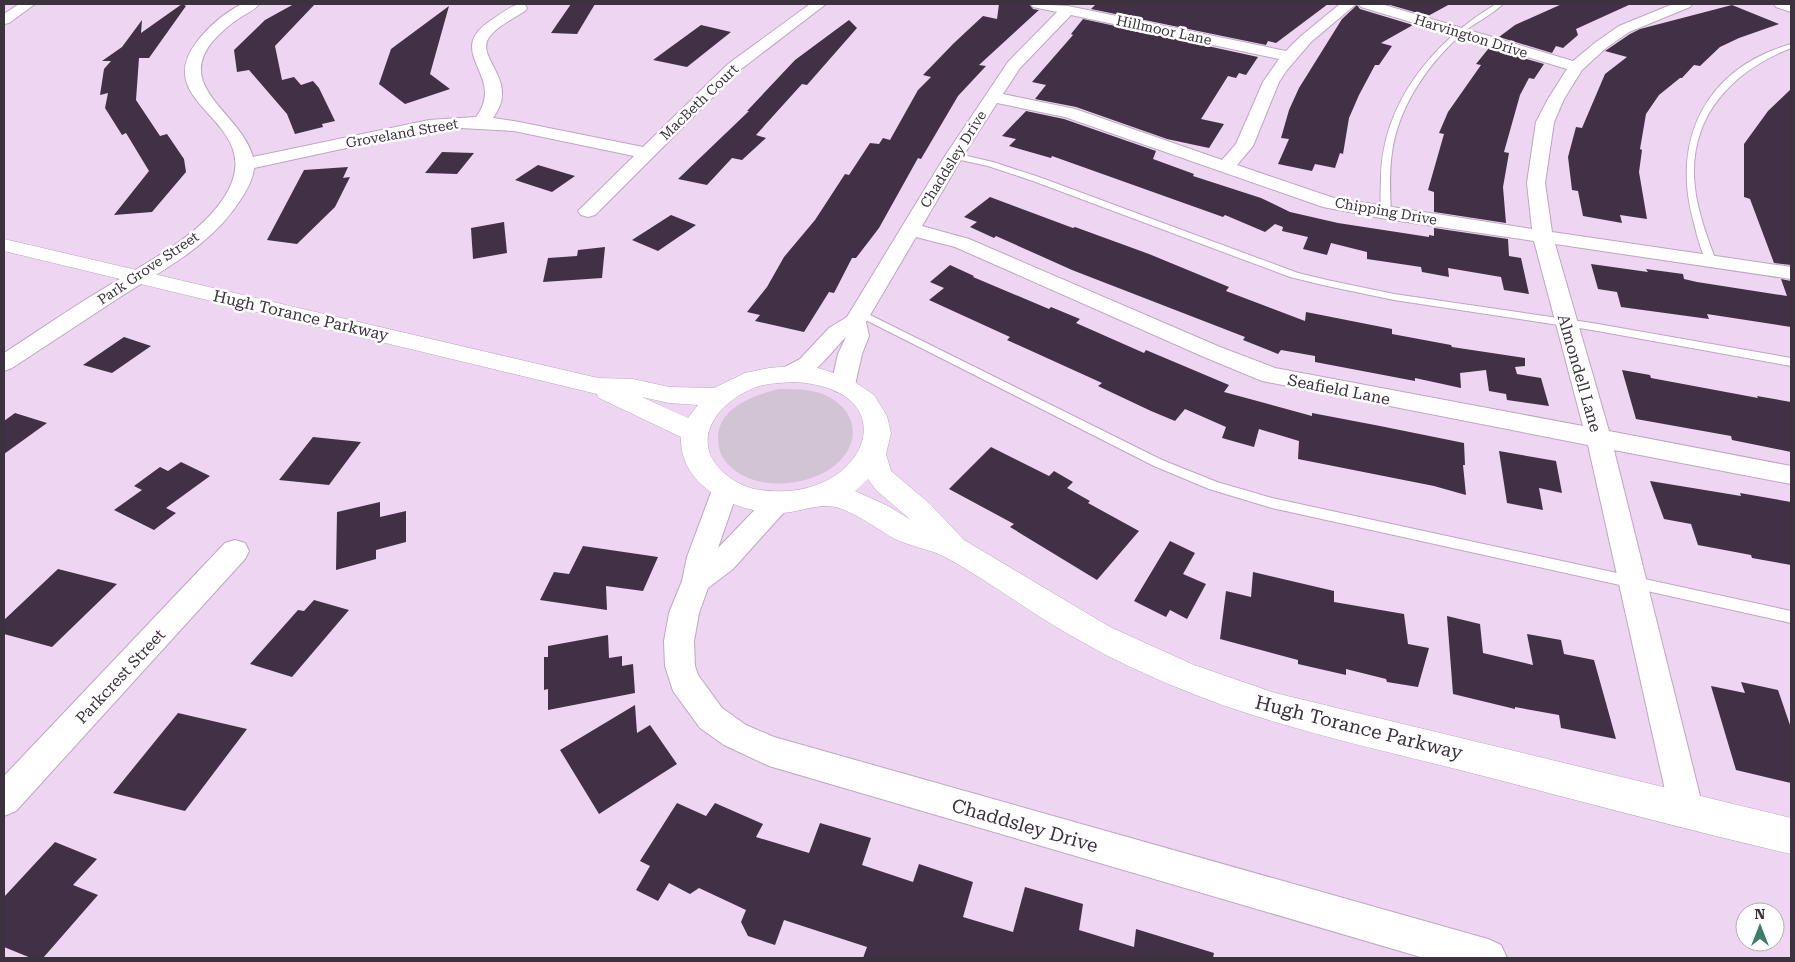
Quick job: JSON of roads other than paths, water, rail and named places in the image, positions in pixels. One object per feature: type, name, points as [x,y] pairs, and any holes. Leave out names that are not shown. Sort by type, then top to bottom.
[{"type":"street","points":[[4,20],[28,4]]},
{"type":"street","name":"Park Grove Street","points":[[4,364],[180,250],[207,228],[224,210],[238,190],[244,176],[245,164],[239,139],[196,88],[191,73],[196,56],[205,40],[236,13],[252,4]]},
{"type":"street","name":"MacBeth Court","points":[[588,211],[734,67],[819,4]]},
{"type":"street","name":"Hillmoor Lane","points":[[1038,4],[1290,57]]},
{"type":"street","points":[[1225,167],[1244,146],[1271,82],[1290,57],[1306,39],[1349,4]]},
{"type":"street","name":"Harvington Drive","points":[[1366,4],[1576,67]]},
{"type":"street","name":"Almondell Lane","points":[[1685,4],[1624,29],[1601,45],[1576,67],[1556,99],[1545,122],[1536,183],[1543,236],[1565,322],[1599,439],[1686,808]]},
{"type":"street","points":[[1781,4],[1791,8]]},
{"type":"street","points":[[481,122],[490,110],[495,95],[492,82],[478,48],[481,38],[492,26],[520,8]]},
{"type":"street","name":"Chaddsley Drive","points":[[791,373],[808,364],[837,333],[857,317],[954,156],[1014,65],[1068,10]]},
{"type":"street","name":"Chipping Drive","points":[[993,97],[1069,113],[1330,202],[1386,213],[1791,273]]},
{"type":"street","name":"Groveland Street","points":[[245,164],[429,125],[453,122],[481,122],[536,130],[648,153]]},
{"type":"street","name":"Seafield Lane","points":[[910,228],[962,243],[1212,352],[1270,375],[1791,475]]},
{"type":"street","name":"Hugh Torance Parkway","points":[[4,245],[598,386],[633,387],[669,395],[718,397]]},
{"type":"street","name":"Chaddsley Drive","points":[[843,384],[850,354],[858,336],[857,317]]},
{"type":"street","name":"Hugh Torance Parkway","points":[[791,373],[819,376],[843,384],[862,398],[874,415],[878,435],[872,455],[860,471],[844,484],[822,494],[800,500],[778,502],[750,499],[725,490],[705,474],[694,454],[694,432],[702,414],[718,397],[739,384],[791,373]]},
{"type":"street","name":"Hugh Torance Parkway","points":[[598,386],[622,400],[694,432]]},
{"type":"street","name":"Hugh Torance Parkway","points":[[872,455],[879,476],[921,513],[954,548]]},
{"type":"street","name":"Chaddsley Drive","points":[[725,490],[701,557],[696,581],[684,613],[680,641],[680,666],[684,681],[711,718],[735,735],[769,751],[1488,958]]},
{"type":"street","name":"Hugh Torance Parkway","points":[[822,494],[845,498],[875,512],[907,532],[954,548],[1099,636],[1183,675],[1275,708],[1686,808],[1791,836]]},
{"type":"street","points":[[696,581],[723,561],[778,502]]},
{"type":"street","name":"Parkcrest Street","points":[[4,800],[235,551]]},
{"type":"lane","points":[[1386,213],[1387,165],[1392,133],[1418,78],[1433,57],[1458,32],[1483,13],[1500,4]]},
{"type":"lane","points":[[1710,261],[1698,224],[1692,192],[1690,165],[1694,135],[1715,96],[1730,80],[1750,65],[1791,46]]},
{"type":"lane","points":[[954,156],[990,164],[1036,179],[1302,278],[1374,294],[1565,322],[1791,362]]},
{"type":"lane","points":[[857,317],[1116,442],[1213,486],[1272,503],[1632,584],[1791,617]]}]
